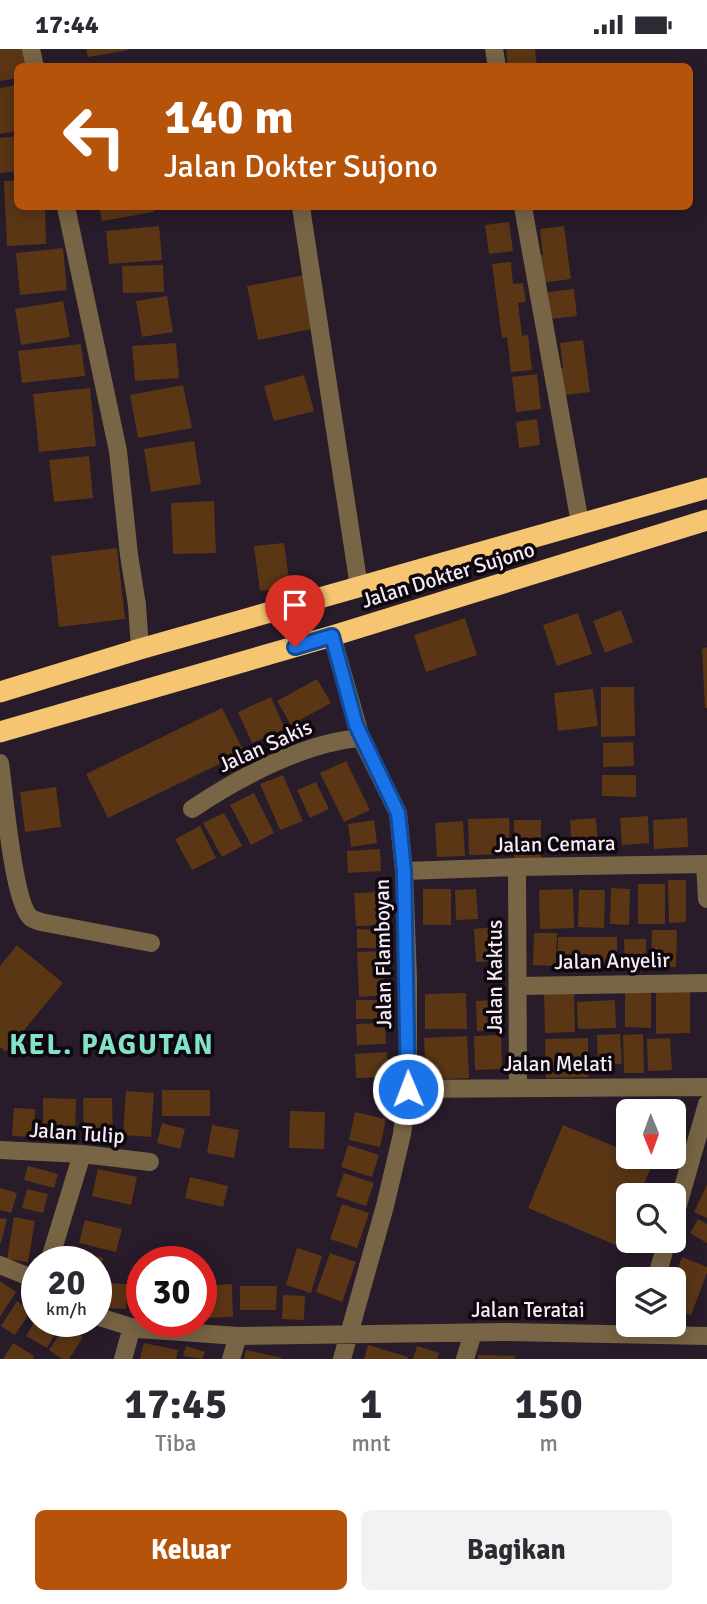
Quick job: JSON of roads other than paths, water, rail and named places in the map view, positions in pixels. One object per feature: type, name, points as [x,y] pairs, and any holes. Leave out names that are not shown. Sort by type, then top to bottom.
[{"type":"highway","points":[[0,692],[140,649],[701,490],[705,521]]},
{"type":"highway","name":"Jalan Dokter Sujono","points":[[0,732],[332,636],[705,521]]},
{"type":"street","points":[[67,210],[118,451],[126,534],[139,616],[140,649]]},
{"type":"street","points":[[301,210],[359,587]]},
{"type":"street","points":[[524,210],[580,523]]},
{"type":"street","name":"Jalan Flamboyan","points":[[332,636],[361,738],[398,813],[404,871],[408,1089],[402,1134],[385,1206],[342,1359]]},
{"type":"street","name":"Jalan Sakis","points":[[192,809],[252,773],[339,740],[361,738]]},
{"type":"street","points":[[0,763],[14,868],[23,904],[30,917],[41,922],[151,943]]},
{"type":"street","points":[[706,864],[707,899]]},
{"type":"street","name":"Jalan Cemara","points":[[404,871],[706,864]]},
{"type":"street","name":"Jalan Kaktus","points":[[517,867],[518,1087]]},
{"type":"street","name":"Jalan Anyelir","points":[[518,986],[707,983]]},
{"type":"street","name":"Jalan Melati","points":[[408,1089],[707,1087]]},
{"type":"street","points":[[684,1183],[707,1104]]},
{"type":"street","name":"Jalan Tulip","points":[[0,1150],[82,1154],[150,1162]]},
{"type":"street","points":[[54,1246],[82,1154]]},
{"type":"street","points":[[0,1265],[21,1274]]},
{"type":"street","name":"Jalan Teratai","points":[[217,1334],[348,1336],[616,1330]]},
{"type":"street","points":[[465,1359],[473,1333]]},
{"type":"street","name":"Jalan Teratai","points":[[686,1334],[707,1336]]},
{"type":"street","points":[[231,1359],[238,1336]]},
{"type":"street","points":[[123,1359],[129,1337]]},
{"type":"district","name":"KEL. PAGUTAN","points":[[112,1044]]}]
